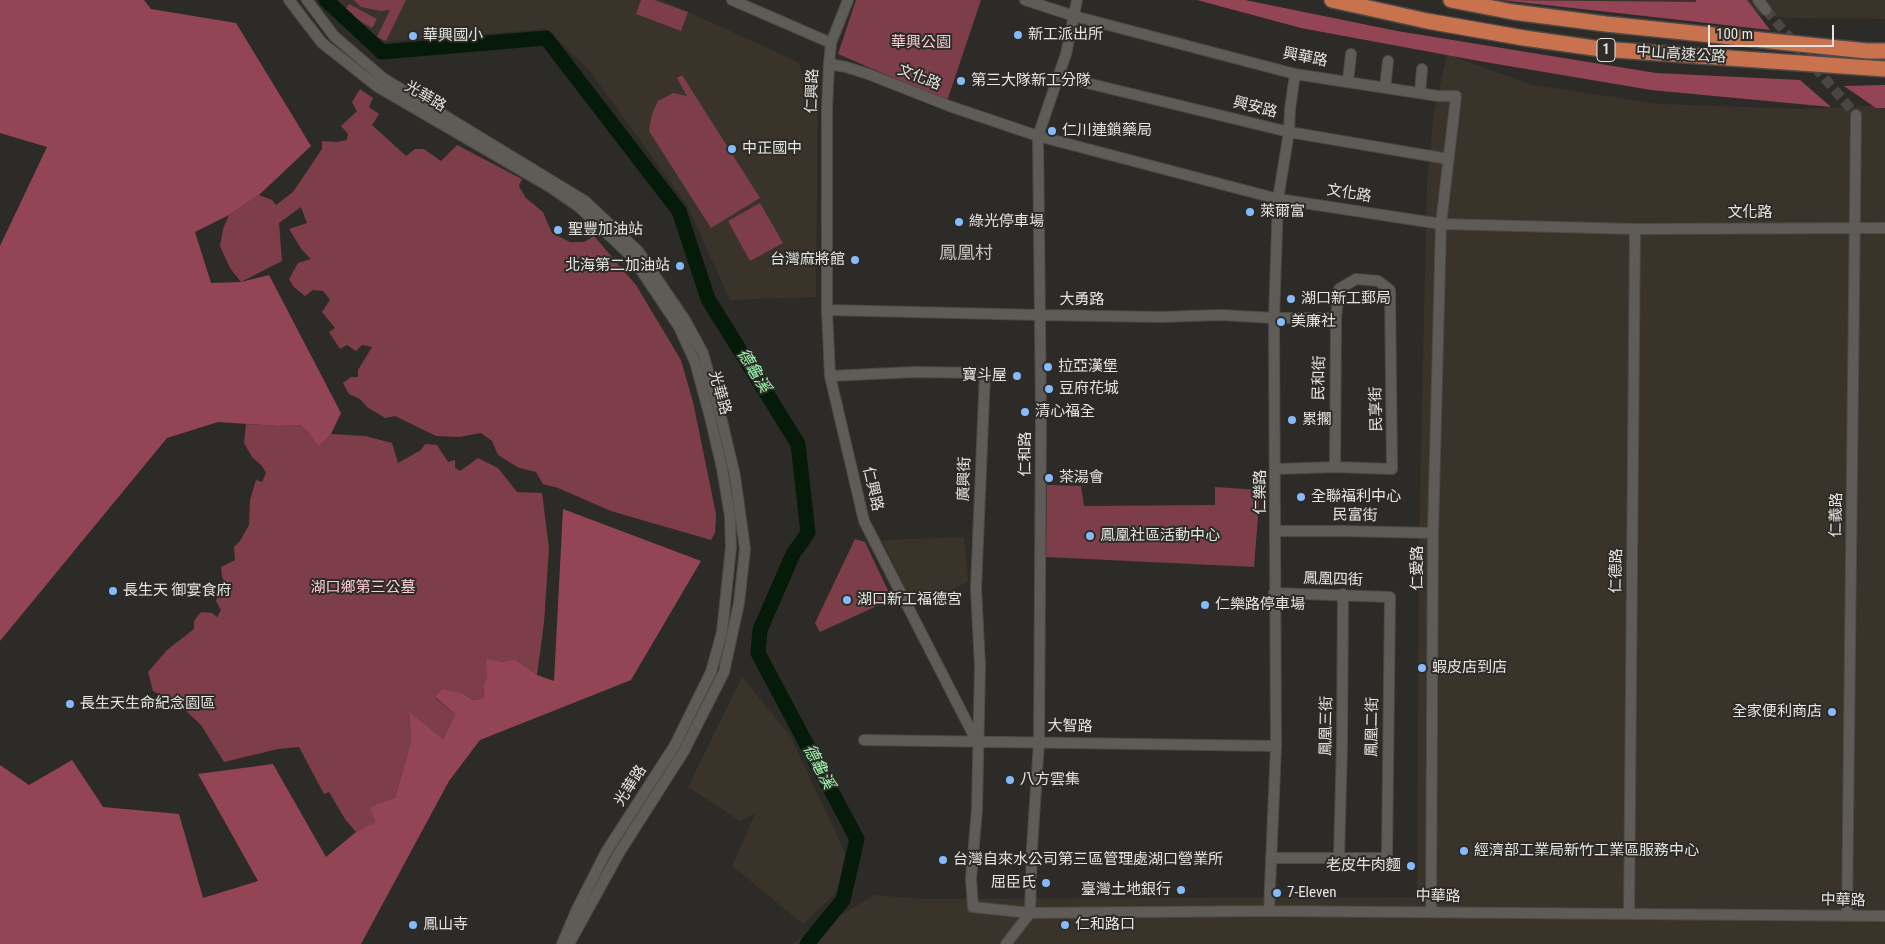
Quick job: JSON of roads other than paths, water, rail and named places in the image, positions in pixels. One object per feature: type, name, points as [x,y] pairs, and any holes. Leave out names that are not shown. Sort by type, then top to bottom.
[{"type":"highway","name":"中山高速公路","points":[[1332,0],[1466,28],[1601,49],[1885,70]]},
{"type":"highway","name":"中山高速公路","points":[[1451,0],[1514,12],[1606,24],[1867,51],[1885,51]]},
{"type":"street","name":"光華路","points":[[289,0],[322,43],[378,88],[550,187],[583,203]]},
{"type":"street","name":"光華路","points":[[307,0],[334,36],[383,78],[583,203],[638,251],[665,297],[695,362],[710,417],[722,468],[730,516],[731,548],[722,632],[710,672],[696,696],[675,745],[606,852],[577,909],[562,944]]},
{"type":"street","points":[[732,0],[831,44]]},
{"type":"street","name":"仁興路","points":[[848,0],[831,44],[829,64],[827,310],[830,376],[864,521],[977,741],[976,809],[971,879],[973,907],[1030,913]]},
{"type":"street","name":"興華路","points":[[1025,0],[1074,16],[1294,74],[1438,96],[1456,96],[1441,224]]},
{"type":"street","name":"仁和路","points":[[1030,913],[1039,742],[1041,481],[1038,136],[1068,46],[1077,0]]},
{"type":"street","points":[[1758,0],[1766,10]]},
{"type":"street","points":[[1348,82],[1351,54]]},
{"type":"street","points":[[1385,88],[1388,61]]},
{"type":"street","name":"文化路","points":[[829,64],[868,74],[939,102],[1038,136],[1278,199],[1441,224],[1635,229],[1885,228]]},
{"type":"street","points":[[1420,93],[1422,69]]},
{"type":"street","name":"仁樂路","points":[[1269,911],[1276,746],[1274,318],[1278,199],[1289,132],[1294,74]]},
{"type":"street","name":"興安路","points":[[1058,76],[1289,132],[1448,159]]},
{"type":"street","name":"仁義路","points":[[1848,916],[1856,115]]},
{"type":"street","name":"仁愛路","points":[[1431,912],[1433,533],[1441,224]]},
{"type":"street","name":"仁德路","points":[[1629,914],[1635,229]]},
{"type":"street","name":"民享街","points":[[1276,469],[1335,467],[1392,469],[1390,290],[1378,281],[1356,280],[1339,289]]},
{"type":"street","name":"民和街","points":[[1335,467],[1336,318],[1339,289]]},
{"type":"street","name":"光華路","points":[[569,944],[684,751],[724,672],[739,603],[745,549],[735,476],[703,353],[686,320],[665,297]]},
{"type":"street","name":"大勇路","points":[[827,310],[1161,317],[1221,315],[1274,318],[1336,318]]},
{"type":"street","name":"廣興街","points":[[830,376],[915,372],[985,373],[976,588],[980,666],[977,741]]},
{"type":"street","name":"民富街","points":[[1275,531],[1433,533]]},
{"type":"street","name":"鳳凰四街","points":[[1274,593],[1390,597]]},
{"type":"street","name":"鳳凰三街","points":[[1339,858],[1343,594]]},
{"type":"street","name":"鳳凰二街","points":[[1339,858],[1387,858],[1390,597]]},
{"type":"street","name":"大智路","points":[[864,740],[1276,746]]},
{"type":"street","points":[[1271,858],[1339,858]]},
{"type":"street","name":"中華路","points":[[1030,913],[1269,911],[1885,916]]},
{"type":"street","points":[[1006,944],[1030,913]]},
{"type":"waterway","name":"德龜溪","points":[[326,0],[382,52],[546,38],[679,211],[708,299],[798,444],[808,533],[793,554],[760,630],[758,653],[857,839],[843,900],[807,944]]},
{"type":"tunnel","points":[[1766,10],[1856,115]]},
{"type":"place","name":"新工派出所","points":[[1018,35]]},
{"type":"place","name":"華興國小","points":[[413,36]]},
{"type":"place","name":"第三大隊新工分隊","points":[[961,81]]},
{"type":"place","name":"仁川連鎖藥局","points":[[1052,131]]},
{"type":"place","name":"中正國中","points":[[732,149]]},
{"type":"place","name":"萊爾富","points":[[1250,212]]},
{"type":"place","name":"綠光停車場","points":[[959,222]]},
{"type":"place","name":"聖豐加油站","points":[[558,230]]},
{"type":"place","name":"台灣麻將館","points":[[855,260]]},
{"type":"place","name":"北海第二加油站","points":[[680,266]]},
{"type":"place","name":"湖口新工郵局","points":[[1291,299]]},
{"type":"place","name":"美廉社","points":[[1281,322]]},
{"type":"place","name":"拉亞漢堡","points":[[1048,367]]},
{"type":"place","name":"寶斗屋","points":[[1017,376]]},
{"type":"place","name":"豆府花城","points":[[1049,389]]},
{"type":"place","name":"清心福全","points":[[1025,412]]},
{"type":"place","name":"累擱","points":[[1292,420]]},
{"type":"place","name":"茶湯會","points":[[1049,478]]},
{"type":"place","name":"全聯福利中心","points":[[1301,497]]},
{"type":"place","name":"鳳凰社區活動中心","points":[[1090,536]]},
{"type":"place","name":"長生天 御宴食府","points":[[113,591]]},
{"type":"place","name":"湖口新工福德宮","points":[[847,600]]},
{"type":"place","name":"仁樂路停車場","points":[[1205,605]]},
{"type":"place","name":"蝦皮店到店","points":[[1422,668]]},
{"type":"place","name":"長生天生命紀念園區","points":[[70,704]]},
{"type":"place","name":"全家便利商店","points":[[1832,712]]},
{"type":"place","name":"八方雲集","points":[[1010,780]]},
{"type":"place","name":"經濟部工業局新竹工業區服務中心","points":[[1464,851]]},
{"type":"place","name":"台灣自來水公司第三區管理處湖口營業所","points":[[943,860]]},
{"type":"place","name":"老皮牛肉麵","points":[[1411,866]]},
{"type":"place","name":"屈臣氏","points":[[1046,883]]},
{"type":"place","name":"臺灣土地銀行","points":[[1181,890]]},
{"type":"place","name":"7-Eleven","points":[[1277,893]]},
{"type":"place","name":"鳳山寺","points":[[413,925]]},
{"type":"place","name":"仁和路口","points":[[1065,925]]},
{"type":"district","name":"鳳凰村","points":[[966,254]]},
{"type":"park label","name":"華興公園","points":[[921,43]]},
{"type":"park label","name":"湖口鄉第三公墓","points":[[363,588]]}]
